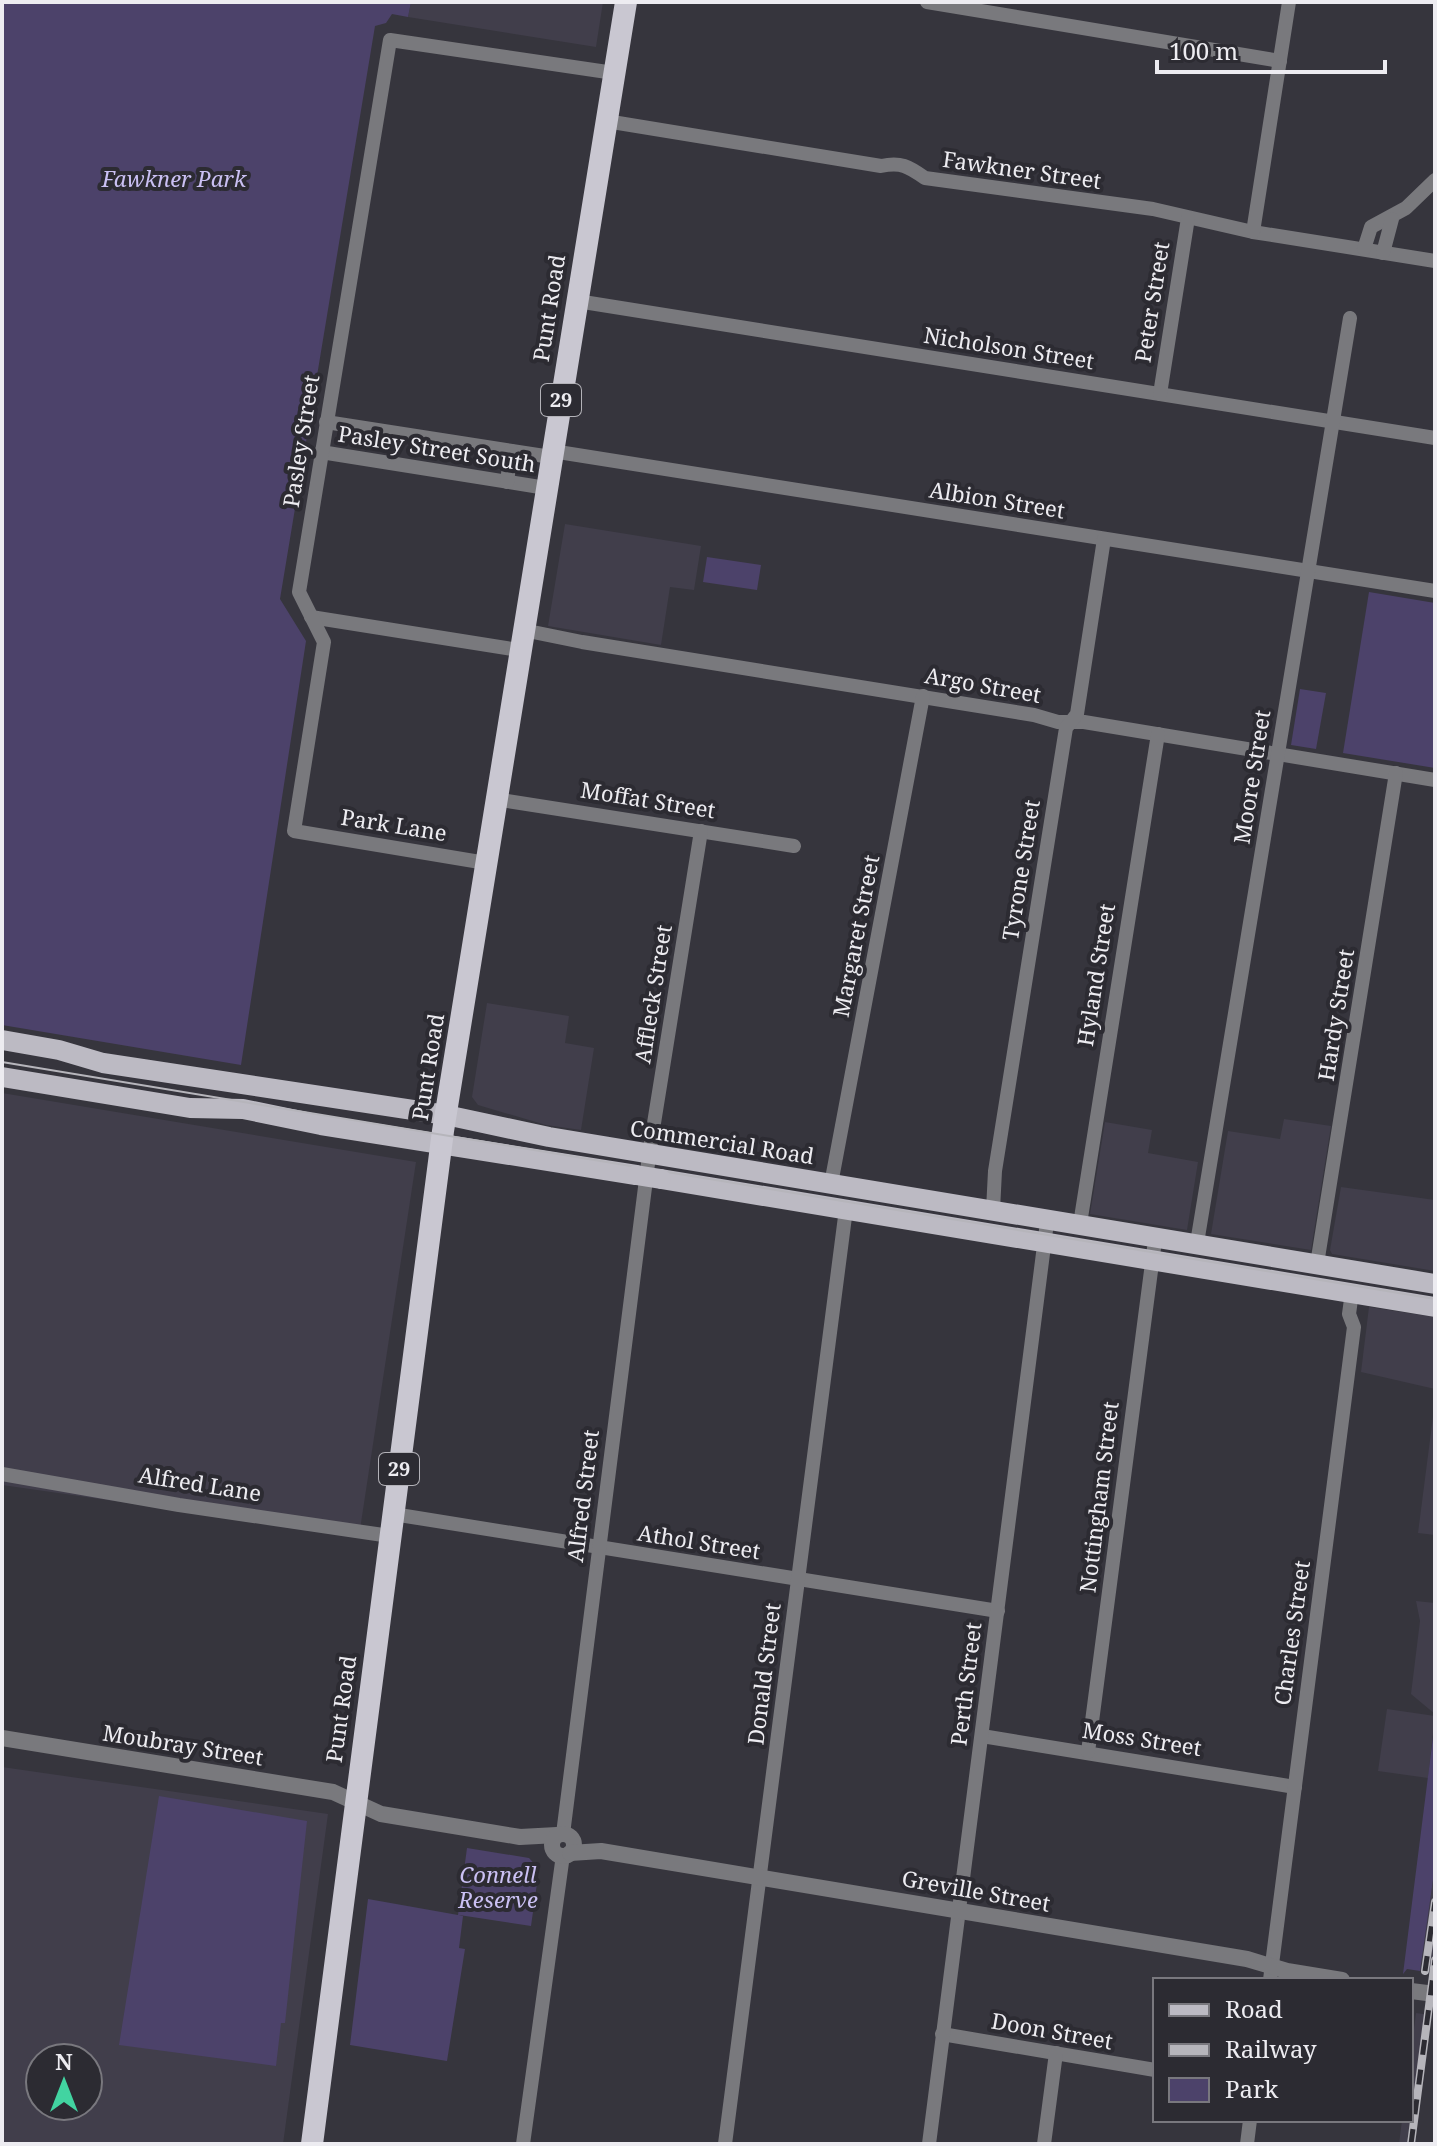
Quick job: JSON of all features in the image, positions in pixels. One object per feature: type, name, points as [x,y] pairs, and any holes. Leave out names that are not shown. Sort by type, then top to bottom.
[{"type":"highway","name":"Punt Road","points":[[312,2144],[446,1115],[626,2]]},
{"type":"main road","name":"Commercial Road","points":[[2,1040],[204,1080],[446,1115],[649,1168],[846,1209],[1153,1253],[1435,1307]]},
{"type":"main road","points":[[78,1090],[83,1058]]},
{"type":"main road","name":"Commercial Road","points":[[2,1077],[190,1108],[243,1109],[442,1145],[831,1184],[1435,1284]]},
{"type":"street","points":[[927,2],[1280,61]]},
{"type":"street","points":[[1253,232],[1289,2]]},
{"type":"street","name":"Pasley Street","points":[[294,831],[324,642],[299,592],[388,42],[395,38],[614,73]]},
{"type":"street","name":"Fawkner Street","points":[[606,121],[881,166],[907,164],[925,178],[1153,209],[1253,232],[1435,261]]},
{"type":"street","points":[[1364,249],[1369,230],[1392,219],[1435,180]]},
{"type":"street","name":"Peter Street","points":[[1160,394],[1188,218]]},
{"type":"street","points":[[1383,253],[1392,219]]},
{"type":"street","name":"Nicholson Street","points":[[577,301],[1435,438]]},
{"type":"street","name":"Moore Street","points":[[1197,1243],[1350,318]]},
{"type":"street","name":"Pasley Street South","points":[[326,422],[511,451],[552,454]]},
{"type":"street","points":[[507,482],[511,451]]},
{"type":"street","name":"Pasley Street South","points":[[321,452],[546,488]]},
{"type":"street","name":"Albion Street","points":[[552,454],[1435,591]]},
{"type":"street","name":"Tyrone Street","points":[[993,1210],[995,1171],[1066,728],[1077,714],[1104,539]]},
{"type":"street","name":"Argo Street","points":[[311,617],[521,640],[582,642],[1435,780]]},
{"type":"street","name":"Margaret Street","points":[[831,1184],[923,696]]},
{"type":"street","name":"Hyland Street","points":[[1080,1224],[1158,734]]},
{"type":"street","name":"Hardy Street","points":[[1317,1264],[1396,773]]},
{"type":"street","name":"Moffat Street","points":[[495,799],[794,846]]},
{"type":"street","name":"Park Lane","points":[[294,831],[486,863]]},
{"type":"street","name":"Affleck Street","points":[[649,1168],[701,831]]},
{"type":"street","name":"Alfred Street","points":[[523,2144],[649,1168]]},
{"type":"street","name":"Donald Street","points":[[725,2144],[846,1209]]},
{"type":"street","name":"Perth Street","points":[[929,2144],[1046,1236]]},
{"type":"street","name":"Nottingham Street","points":[[1088,1752],[1153,1253]]},
{"type":"street","name":"Charles Street","points":[[1270,1973],[1354,1327],[1349,1314],[1352,1292]]},
{"type":"street","name":"Alfred Lane","points":[[2,1474],[179,1505],[392,1525]]},
{"type":"street","name":"Athol Street","points":[[392,1525],[599,1548],[998,1611]]},
{"type":"street","name":"Moss Street","points":[[982,1736],[1295,1787]]},
{"type":"street","name":"Moubray Street","points":[[2,1738],[333,1792],[356,1802]]},
{"type":"street","name":"Greville Street","points":[[356,1802],[381,1814],[958,1910],[1270,1973],[1321,1978]]},
{"type":"street","points":[[1413,1991],[1435,1994]]},
{"type":"street","name":"Doon Street","points":[[942,2034],[1153,2070]]},
{"type":"street","points":[[1044,2144],[1056,2053]]},
{"type":"street","points":[[1247,2144],[1250,2122]]},
{"type":"shaded area","points":[[411,2],[603,2],[596,47],[408,17]]},
{"type":"shaded area","points":[[565,524],[701,546],[694,590],[670,587],[661,645],[548,626]]},
{"type":"shaded area","points":[[487,1003],[569,1016],[565,1043],[594,1048],[581,1130],[546,1125],[478,1105],[472,1097]]},
{"type":"shaded area","points":[[2,1093],[416,1162],[359,1536],[2,1485]]},
{"type":"shaded area","points":[[1284,1119],[1331,1126],[1311,1250],[1211,1234],[1228,1131],[1280,1139]]},
{"type":"shaded area","points":[[1105,1122],[1152,1130],[1148,1153],[1198,1162],[1187,1230],[1090,1214]]},
{"type":"shaded area","points":[[1341,1187],[1435,1200],[1435,1271],[1332,1254],[1330,1250]]},
{"type":"shaded area","points":[[1369,1307],[1435,1317],[1435,1389],[1361,1372]]},
{"type":"shaded area","points":[[1435,1401],[1435,1535],[1418,1533]]},
{"type":"shaded area","points":[[1416,1601],[1435,1603],[1435,1714],[1411,1694],[1420,1621]]},
{"type":"shaded area","points":[[1387,1709],[1435,1716],[1428,1778],[1378,1771]]},
{"type":"shaded area","points":[[2,1767],[328,1814],[283,2144],[2,2144]]},
{"type":"shaded area","points":[[1435,1866],[1435,1972],[1420,1971]]},
{"type":"shaded area","points":[[1416,2013],[1430,2015],[1414,2144],[1399,2144],[1402,2122],[1413,2122]]},
{"type":"green space","name":"Fawkner Park","points":[[2,2],[411,2],[408,17],[392,14],[386,23],[375,26],[280,599],[306,641],[241,1065],[2,1025]]},
{"type":"green space","points":[[707,557],[761,565],[757,590],[703,582]]},
{"type":"green space","points":[[1369,592],[1435,603],[1435,768],[1343,753]]},
{"type":"green space","points":[[1300,689],[1326,693],[1316,749],[1291,745]]},
{"type":"green space","points":[[1435,1721],[1435,1866],[1420,1971],[1407,1969],[1403,1974]]},
{"type":"green space","points":[[159,1796],[307,1821],[285,2023],[281,2023],[276,2066],[119,2045]]},
{"type":"green space","name":"Connell Reserve","points":[[467,1848],[529,1858],[539,1869],[531,1926],[459,1915],[463,1916],[459,1948],[465,1949],[447,2061],[350,2045],[368,1899],[458,1915]]},
{"type":"tram line","points":[[2,1062],[1435,1299]]},
{"type":"railway","points":[[1425,1971],[1435,1902]]},
{"type":"railway","points":[[1411,2144],[1435,1960]]}]
